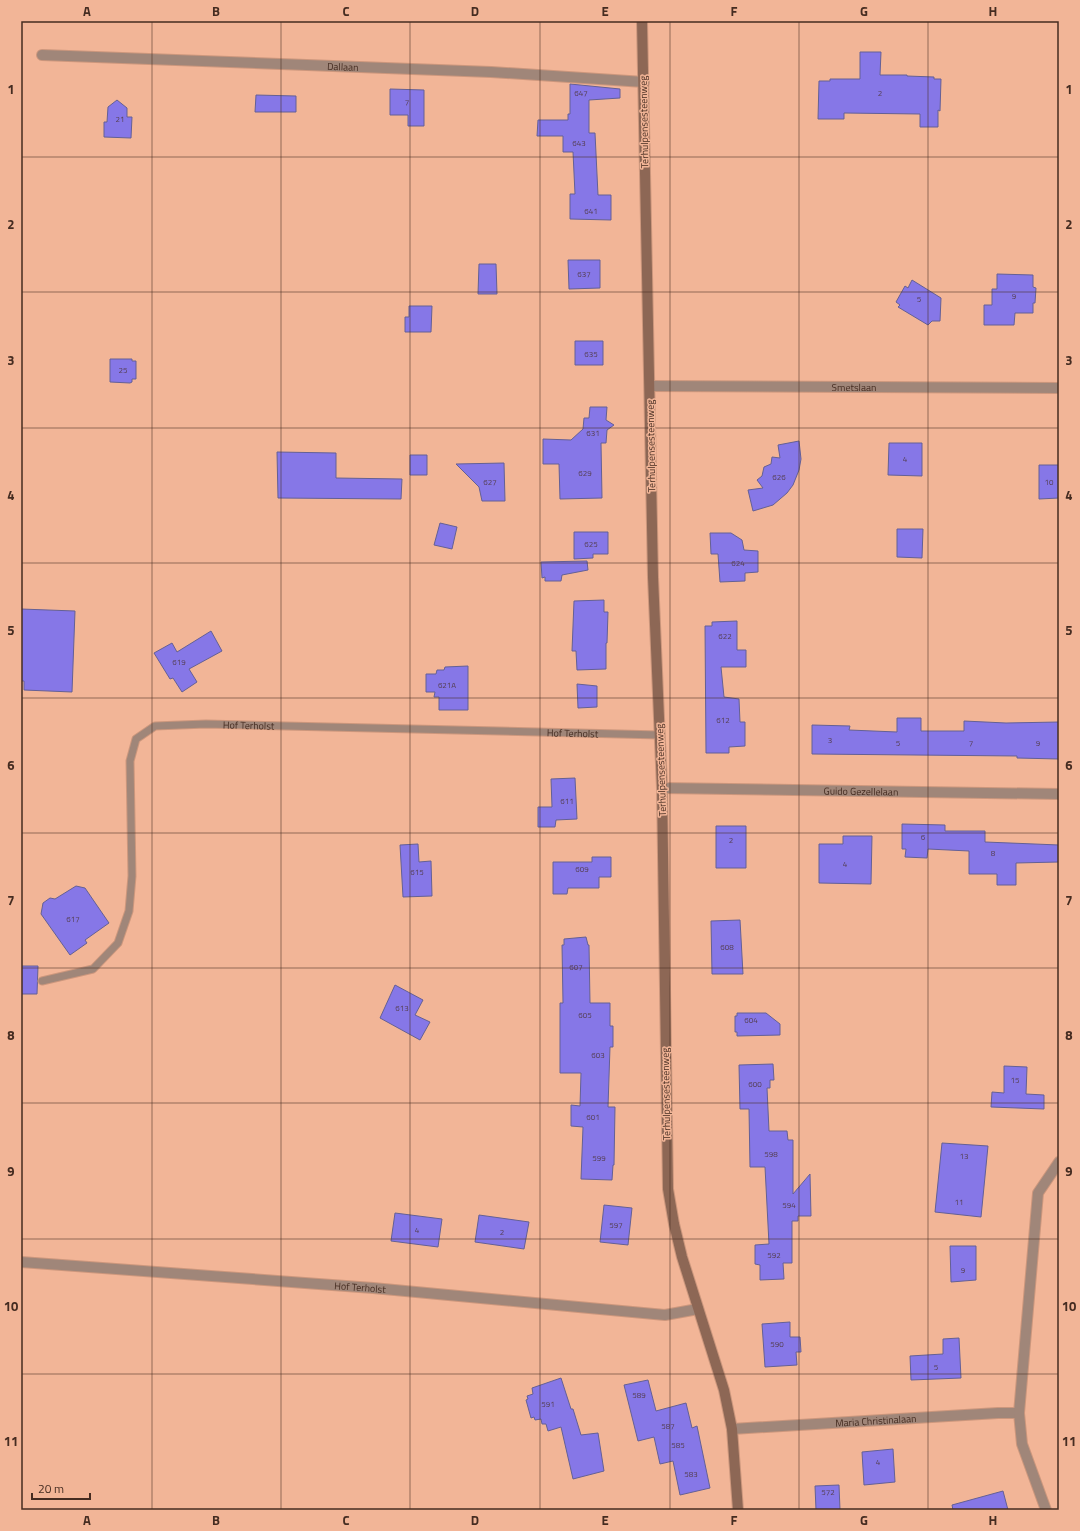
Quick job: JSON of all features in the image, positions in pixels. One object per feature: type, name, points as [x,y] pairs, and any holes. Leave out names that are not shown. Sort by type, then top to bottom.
[{"type":"main road","name":"Terhulpensesteenweg","points":[[642,21],[653,577],[662,788],[668,1189],[682,1257],[724,1390],[732,1429],[738,1510]]},
{"type":"street","name":"Dallaan","points":[[42,55],[491,72],[644,82]]},
{"type":"street","name":"Smetslaan","points":[[650,386],[1059,388]]},
{"type":"street","name":"Guido Gezellelaan","points":[[662,788],[1059,794]]},
{"type":"street","points":[[1046,1510],[1022,1444],[1019,1413],[1038,1193],[1059,1162]]},
{"type":"street","name":"Hof Terholst","points":[[21,1262],[374,1288],[665,1315],[698,1309]]},
{"type":"street","name":"Maria Christinalaan","points":[[732,1429],[1019,1413]]},
{"type":"lane","name":"Hof Terholst","points":[[42,982],[93,969],[118,943],[129,912],[132,876],[130,761],[136,739],[155,726],[206,724],[660,736]]},
{"type":"building","points":[[860,52],[881,52],[880,75],[907,75],[941,79],[938,127],[920,127],[920,114],[844,113],[844,119],[818,119],[819,81],[830,81],[830,79],[860,79]]},
{"type":"building","points":[[570,84],[620,89],[620,98],[589,100],[589,133],[595,133],[598,195],[611,195],[611,220],[570,219],[570,194],[575,194],[573,152],[563,152],[563,136],[537,136],[538,120],[568,120],[568,114],[570,114]]},
{"type":"building","points":[[390,89],[424,90],[424,126],[408,126],[408,115],[390,115]]},
{"type":"building","points":[[256,95],[296,96],[296,112],[255,112]]},
{"type":"building","points":[[117,100],[127,108],[127,117],[132,117],[131,138],[104,137],[104,122],[107,122],[108,107]]},
{"type":"building","points":[[568,260],[600,260],[600,288],[569,289]]},
{"type":"building","points":[[479,264],[496,264],[497,294],[478,294]]},
{"type":"building","points":[[997,274],[1033,275],[1033,287],[1036,288],[1033,313],[1015,313],[1014,325],[984,325],[984,305],[992,305],[992,289],[997,289]]},
{"type":"building","points":[[912,280],[941,298],[940,321],[932,321],[928,325],[898,307],[900,305],[896,302],[905,286],[908,288]]},
{"type":"building","points":[[409,306],[432,306],[431,332],[405,332],[405,317],[409,317]]},
{"type":"building","points":[[575,341],[603,341],[603,365],[575,365]]},
{"type":"building","points":[[110,359],[132,359],[132,361],[136,361],[136,379],[132,379],[132,382],[130,383],[110,382]]},
{"type":"building","points":[[590,407],[607,407],[606,420],[614,425],[607,430],[606,443],[601,443],[602,498],[560,499],[559,464],[543,464],[543,439],[571,440],[583,429],[584,418],[589,418]]},
{"type":"building","points":[[799,441],[801,459],[799,470],[793,485],[787,493],[773,505],[753,511],[748,490],[763,488],[757,480],[762,476],[764,467],[771,464],[772,457],[780,458],[778,445]]},
{"type":"building","points":[[889,443],[922,443],[922,476],[888,475]]},
{"type":"building","points":[[277,452],[336,453],[336,478],[402,479],[401,499],[278,498]]},
{"type":"building","points":[[410,455],[427,455],[427,475],[410,475]]},
{"type":"building","points":[[504,463],[505,501],[482,501],[479,487],[456,464]]},
{"type":"building","points":[[1039,465],[1059,465],[1059,498],[1039,499]]},
{"type":"building","points":[[440,523],[457,527],[452,549],[434,545]]},
{"type":"building","points":[[897,529],[923,529],[922,558],[897,557]]},
{"type":"building","points":[[574,532],[608,532],[608,554],[593,554],[593,558],[574,559]]},
{"type":"building","points":[[710,533],[731,533],[742,540],[744,550],[758,551],[758,572],[745,573],[745,581],[720,582],[718,554],[711,554]]},
{"type":"building","points":[[587,561],[588,570],[562,575],[561,581],[545,581],[545,577],[542,578],[541,562]]},
{"type":"building","points":[[604,600],[604,612],[608,612],[606,669],[577,670],[576,651],[572,651],[574,601]]},
{"type":"building","points":[[21,609],[75,611],[72,692],[24,690],[24,681],[21,681]]},
{"type":"building","points":[[737,621],[737,650],[746,650],[746,667],[721,667],[724,697],[739,699],[740,722],[745,722],[745,746],[729,747],[729,753],[706,753],[705,626],[712,626],[712,622]]},
{"type":"building","points":[[211,631],[222,651],[189,669],[197,682],[182,692],[173,678],[170,679],[154,653],[172,643],[177,652]]},
{"type":"building","points":[[468,666],[468,710],[439,710],[439,697],[434,697],[435,692],[426,692],[426,674],[436,674],[437,670],[444,670],[445,667]]},
{"type":"building","points":[[577,684],[597,686],[597,707],[578,708]]},
{"type":"building","points":[[897,718],[921,718],[921,731],[964,731],[964,721],[1006,723],[1059,722],[1059,759],[1017,758],[1017,756],[812,754],[812,725],[850,726],[849,730],[897,732]]},
{"type":"building","points":[[575,778],[577,819],[556,820],[555,827],[538,827],[538,807],[552,807],[551,779]]},
{"type":"building","points":[[902,824],[945,825],[945,831],[985,831],[985,842],[1059,845],[1059,862],[1016,863],[1016,885],[997,885],[997,874],[969,874],[969,851],[928,849],[927,858],[905,857],[906,849],[902,849]]},
{"type":"building","points":[[716,826],[746,826],[746,868],[716,868]]},
{"type":"building","points":[[843,836],[872,836],[871,884],[819,883],[819,844],[843,844]]},
{"type":"building","points":[[418,844],[419,862],[431,861],[432,896],[403,897],[400,845]]},
{"type":"building","points":[[592,857],[611,857],[611,877],[599,877],[599,888],[568,888],[567,894],[553,894],[553,862],[592,862]]},
{"type":"building","points":[[76,886],[85,888],[109,923],[85,940],[87,943],[70,955],[41,914],[43,903],[50,898],[55,899]]},
{"type":"building","points":[[740,920],[743,974],[712,974],[711,921]]},
{"type":"building","points":[[586,937],[589,945],[590,1003],[610,1003],[610,1026],[613,1026],[613,1047],[610,1047],[608,1107],[615,1107],[614,1165],[612,1180],[581,1179],[583,1127],[571,1126],[571,1105],[580,1106],[581,1073],[560,1073],[560,1003],[563,1003],[562,945],[564,945],[564,939]]},
{"type":"building","points":[[21,966],[38,966],[37,994],[21,994]]},
{"type":"building","points":[[395,985],[423,1000],[415,1015],[430,1022],[420,1040],[380,1018]]},
{"type":"building","points":[[737,1013],[766,1013],[780,1024],[780,1035],[737,1036],[737,1032],[735,1032],[735,1016],[737,1016]]},
{"type":"building","points":[[773,1064],[774,1080],[770,1080],[770,1088],[767,1088],[769,1131],[787,1131],[788,1140],[793,1140],[793,1194],[810,1174],[811,1216],[798,1216],[798,1221],[792,1221],[792,1263],[783,1263],[784,1279],[760,1280],[760,1265],[755,1264],[755,1245],[769,1244],[765,1167],[750,1167],[749,1109],[740,1109],[739,1065]]},
{"type":"building","points":[[1004,1066],[1027,1067],[1026,1094],[1044,1095],[1044,1109],[991,1107],[992,1092],[1004,1093]]},
{"type":"building","points":[[942,1143],[988,1146],[981,1217],[935,1212]]},
{"type":"building","points":[[604,1205],[632,1208],[628,1245],[600,1242]]},
{"type":"building","points":[[395,1213],[442,1219],[438,1247],[391,1241]]},
{"type":"building","points":[[479,1215],[529,1222],[524,1249],[475,1242]]},
{"type":"building","points":[[950,1246],[976,1246],[976,1280],[951,1282]]},
{"type":"building","points":[[790,1322],[790,1337],[800,1337],[801,1352],[796,1352],[797,1365],[765,1367],[762,1324]]},
{"type":"building","points":[[959,1338],[961,1378],[911,1380],[910,1356],[943,1354],[943,1339]]},
{"type":"building","points":[[561,1378],[581,1435],[598,1433],[604,1471],[573,1479],[561,1427],[548,1431],[546,1424],[542,1424],[541,1419],[535,1420],[534,1417],[531,1418],[526,1400],[528,1399],[527,1396],[533,1394],[532,1388]]},
{"type":"building","points":[[648,1380],[656,1411],[686,1403],[692,1428],[697,1426],[710,1488],[680,1495],[673,1461],[660,1464],[654,1437],[638,1441],[624,1385]]},
{"type":"building","points":[[893,1449],[895,1482],[864,1485],[862,1452]]},
{"type":"building","points":[[839,1485],[840,1510],[816,1510],[815,1486]]},
{"type":"building","points":[[1003,1491],[1008,1510],[953,1510],[952,1505]]}]
